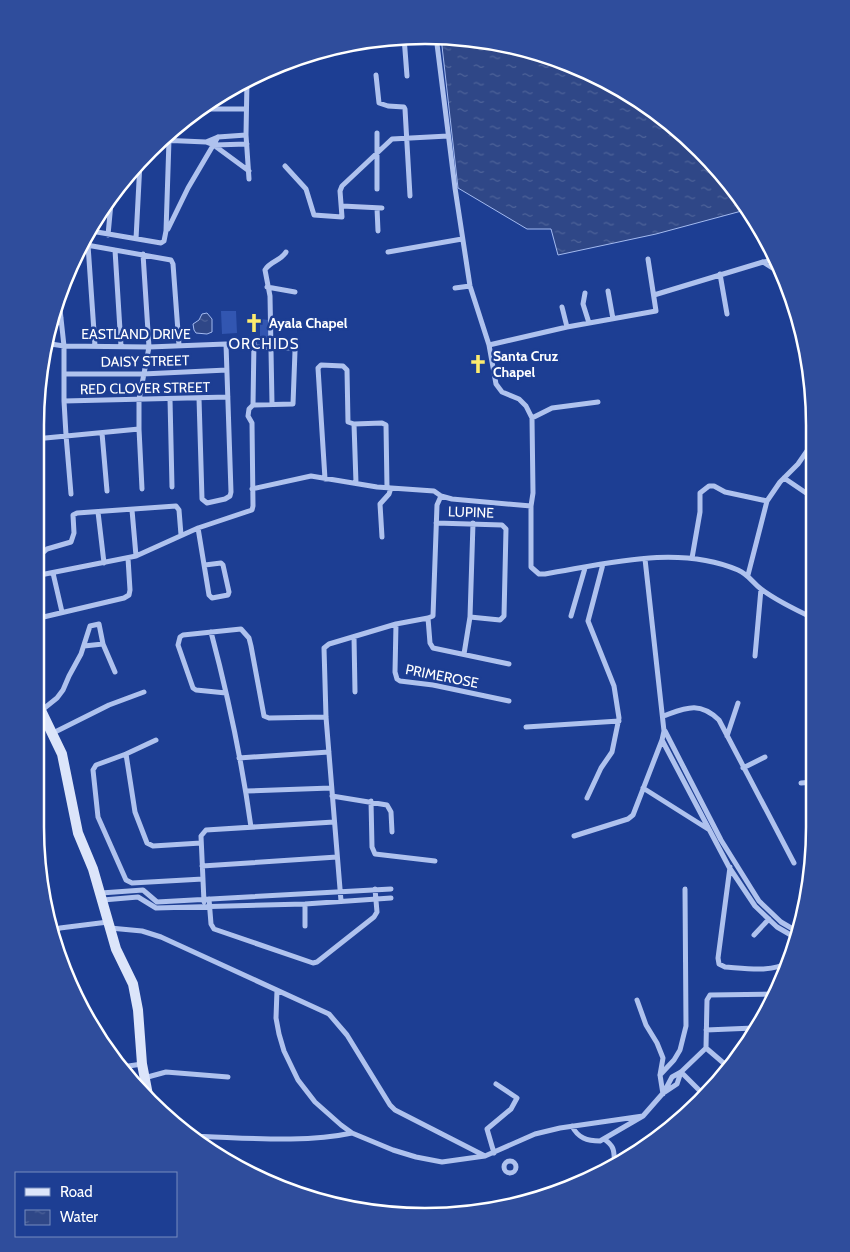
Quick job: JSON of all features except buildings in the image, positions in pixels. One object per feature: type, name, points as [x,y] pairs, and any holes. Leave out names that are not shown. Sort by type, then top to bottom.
[{"type":"street","points":[[437,44],[462,240],[470,286],[489,345],[497,386],[502,392],[519,399],[526,406],[532,418],[533,493],[531,506],[531,567],[538,574],[544,574],[645,559],[692,558],[724,565],[748,575],[761,589],[806,614]]},
{"type":"street","points":[[405,45],[407,76]]},
{"type":"street","points":[[376,74],[379,103],[404,107],[405,109],[410,196]]},
{"type":"street","points":[[245,89],[249,179]]},
{"type":"street","points":[[212,109],[246,109]]},
{"type":"street","points":[[377,189],[378,133]]},
{"type":"street","points":[[206,142],[218,137],[246,135]]},
{"type":"street","points":[[285,166],[306,190],[314,214],[342,217],[340,191],[342,186],[392,139],[448,136]]},
{"type":"street","points":[[166,231],[188,188],[218,137]]},
{"type":"street","points":[[172,140],[206,142],[214,145],[249,171]]},
{"type":"street","points":[[96,232],[136,240],[162,242],[165,240],[169,143]]},
{"type":"street","points":[[214,145],[247,144]]},
{"type":"street","points":[[136,240],[139,172]]},
{"type":"street","points":[[342,206],[379,208],[378,231]]},
{"type":"street","points":[[108,234],[109,211]]},
{"type":"street","points":[[388,252],[462,240]]},
{"type":"street","points":[[89,245],[170,259],[173,262],[179,345]]},
{"type":"street","points":[[88,247],[95,346]]},
{"type":"street","points":[[114,250],[121,346]]},
{"type":"street","points":[[272,404],[270,296],[267,287],[266,268],[274,261],[282,258],[286,252]]},
{"type":"street","points":[[142,489],[139,400],[150,347],[143,254]]},
{"type":"street","points":[[489,345],[567,327],[656,311],[648,259]]},
{"type":"street","points":[[654,295],[720,274],[769,261]]},
{"type":"street","points":[[763,262],[772,268]]},
{"type":"street","points":[[720,274],[727,314]]},
{"type":"street","points":[[455,288],[470,286]]},
{"type":"street","points":[[267,287],[295,292]]},
{"type":"street","points":[[608,291],[613,319]]},
{"type":"street","points":[[585,293],[583,304],[589,323]]},
{"type":"street","points":[[562,307],[567,327]]},
{"type":"street","points":[[61,314],[64,346],[66,435],[72,494]]},
{"type":"street","points":[[253,405],[254,341]]},
{"type":"street","name":"EASTLAND DRIVE","points":[[53,344],[150,347],[224,343],[227,345],[227,370]]},
{"type":"street","points":[[44,574],[136,556],[198,528],[251,511],[253,506],[252,423],[248,414],[249,408],[253,405],[294,404],[295,351],[293,348],[254,347]]},
{"type":"street","points":[[325,479],[318,370],[320,366],[343,366],[346,368],[347,421],[354,424],[382,423],[386,425],[389,494],[380,504],[382,537]]},
{"type":"street","points":[[199,398],[202,499],[204,503],[207,503],[230,496],[227,370]]},
{"type":"street","name":"DAISY STREET","points":[[64,374],[143,374],[227,370]]},
{"type":"street","name":"RED CLOVER STREET","points":[[64,401],[228,397]]},
{"type":"street","points":[[170,399],[172,487]]},
{"type":"street","points":[[532,418],[552,408],[598,402]]},
{"type":"street","points":[[354,424],[356,483]]},
{"type":"street","points":[[44,438],[139,429]]},
{"type":"street","points":[[102,433],[107,491]]},
{"type":"street","points":[[748,575],[767,502],[784,478],[806,454]]},
{"type":"street","points":[[252,489],[307,477],[389,488],[434,491],[441,496],[452,499],[531,506]]},
{"type":"street","points":[[784,478],[806,493]]},
{"type":"street","points":[[692,558],[700,512],[700,493],[704,489],[714,486],[725,492],[767,502]]},
{"type":"street","points":[[341,901],[326,717],[324,648],[329,644],[396,624],[428,618],[434,613],[437,505],[441,496]]},
{"type":"street","points":[[44,552],[47,549],[71,542],[73,538],[74,514],[173,506],[178,508],[181,535]]},
{"type":"street","points":[[132,510],[136,556]]},
{"type":"street","points":[[98,512],[104,563]]},
{"type":"street","name":"LUPINE","points":[[436,523],[502,524],[505,527],[503,619],[470,617]]},
{"type":"street","points":[[464,654],[470,617],[472,523]]},
{"type":"street","points":[[198,528],[210,598],[228,595],[223,565],[220,563],[205,565]]},
{"type":"street","points":[[44,617],[129,595],[128,558]]},
{"type":"street","points":[[574,836],[628,819],[633,815],[662,740],[664,731],[663,716],[645,559]]},
{"type":"street","points":[[587,798],[600,768],[612,752],[620,713],[614,686],[588,621],[603,564]]},
{"type":"street","points":[[571,616],[584,568]]},
{"type":"street","points":[[53,573],[62,612]]},
{"type":"street","points":[[755,656],[761,589]]},
{"type":"street","points":[[428,618],[432,648],[510,664]]},
{"type":"street","points":[[44,708],[57,698],[63,690],[84,646],[90,626],[98,624],[103,644],[115,672]]},
{"type":"street","name":"PRIMEROSE","points":[[396,624],[395,672],[400,681],[434,685],[509,701]]},
{"type":"street","points":[[226,693],[192,688],[178,639],[183,635],[240,629],[248,638],[264,716],[269,718],[326,717]]},
{"type":"street","points":[[211,632],[246,790],[251,827]]},
{"type":"street","points":[[354,637],[355,692]]},
{"type":"street","points":[[84,646],[103,644]]},
{"type":"street","points":[[53,734],[109,705],[144,692]]},
{"type":"street","points":[[727,736],[738,702]]},
{"type":"street","points":[[663,716],[683,709],[698,707],[710,712],[719,720],[794,863]]},
{"type":"street","points":[[44,714],[62,754],[78,833],[102,896],[116,948],[133,984],[138,1010],[142,1064],[146,1087]]},
{"type":"street","points":[[526,727],[619,721]]},
{"type":"street","points":[[664,731],[729,868],[755,906],[768,920],[791,934]]},
{"type":"street","points":[[156,740],[96,765],[93,770],[98,817],[126,880],[132,883],[203,880]]},
{"type":"street","points":[[662,740],[711,828],[759,901],[781,922],[792,929]]},
{"type":"street","points":[[239,758],[329,752]]},
{"type":"street","points":[[126,754],[135,812],[146,843],[153,846],[201,843]]},
{"type":"street","points":[[743,768],[765,757]]},
{"type":"street","points":[[801,783],[806,783]]},
{"type":"street","points":[[246,790],[331,788]]},
{"type":"street","points":[[643,788],[711,828]]},
{"type":"street","points":[[332,796],[382,803],[389,808],[392,832]]},
{"type":"street","points":[[371,802],[373,852],[378,855],[435,861]]},
{"type":"street","points":[[334,822],[206,830],[201,836],[202,866],[211,924],[216,931],[313,963],[317,962],[374,917],[377,912],[375,890]]},
{"type":"street","points":[[202,866],[337,857]]},
{"type":"street","points":[[734,864],[729,868],[718,958],[719,964],[725,968],[770,968],[780,966]]},
{"type":"street","points":[[102,896],[139,889],[145,890],[156,902],[391,889]]},
{"type":"street","points":[[660,1075],[674,1060],[680,1050],[686,1026],[684,889]]},
{"type":"street","points":[[102,896],[138,897],[155,908],[305,904],[391,898]]},
{"type":"street","points":[[305,904],[305,926]]},
{"type":"street","points":[[754,935],[773,915]]},
{"type":"street","points":[[58,929],[109,925],[142,931],[161,937],[329,1014],[347,1035],[390,1105],[395,1110],[486,1156]]},
{"type":"street","points":[[277,990],[276,1018],[284,1051],[298,1080],[315,1102],[352,1134],[416,1157],[442,1162],[486,1156],[535,1134],[572,1126],[643,1116]]},
{"type":"street","points":[[572,1126],[576,1134],[592,1141],[604,1139],[643,1116],[663,1093],[672,1078],[682,1072],[706,1048],[706,1000],[710,995],[768,994]]},
{"type":"street","points":[[637,1000],[646,1025],[657,1043],[663,1058],[660,1075],[663,1093]]},
{"type":"street","points":[[706,1030],[749,1028]]},
{"type":"street","points":[[706,1048],[724,1063]]},
{"type":"street","points":[[129,1066],[142,1064]]},
{"type":"street","points":[[144,1078],[166,1072],[228,1077]]},
{"type":"street","points":[[682,1072],[700,1091]]},
{"type":"street","points":[[494,1153],[487,1129],[511,1109],[517,1098],[496,1084]]},
{"type":"street","points":[[203,1136],[310,1138],[352,1134]]},
{"type":"street","points":[[604,1139],[615,1152],[615,1158]]},
{"type":"street","points":[[501,1150],[507,1161]]},
{"type":"shaded area","points":[[221,311],[236,311],[237,333],[222,334]]},
{"type":"shaded area","points":[[260,319],[269,320],[269,342],[260,342]]},
{"type":"water","points":[[442,45],[475,47],[524,57],[571,73],[616,95],[657,123],[695,155],[741,211],[656,234],[558,255],[551,229],[527,229],[458,188]]},
{"type":"water","points":[[207,313],[212,319],[212,332],[207,334],[196,333],[193,324],[199,320],[202,314]]},
{"type":"place","name":"Ayala Chapel","points":[[254,323]]},
{"type":"place","name":"Santa Cruz Chapel","points":[[478,364]]},
{"type":"district","name":"ORCHIDS","points":[[264,344]]}]
